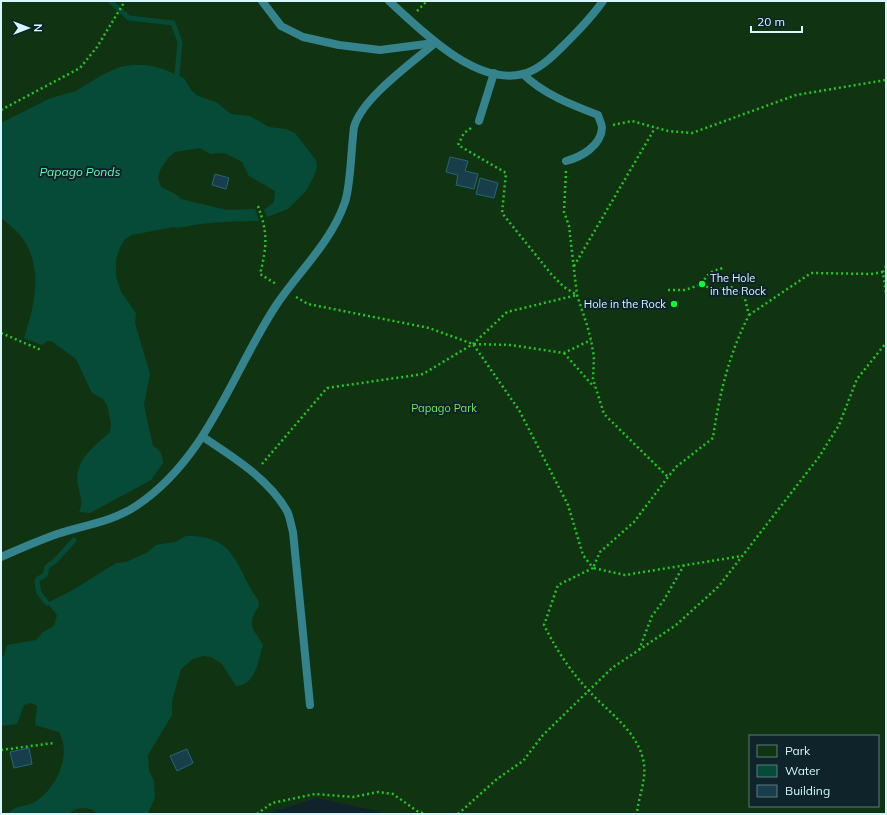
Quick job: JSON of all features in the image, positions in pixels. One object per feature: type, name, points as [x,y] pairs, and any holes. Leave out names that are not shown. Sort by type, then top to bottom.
[{"type":"lane","points":[[262,1],[281,26],[303,37],[339,45],[380,50],[435,43]]},
{"type":"lane","points":[[389,1],[435,43],[479,68],[504,75],[523,74],[536,68],[562,47],[592,17],[602,1]]},
{"type":"lane","points":[[1,557],[58,534],[107,520],[136,506],[158,489],[178,470],[203,437],[260,329],[286,290],[320,250],[335,227],[346,201],[356,117],[366,104],[435,43]]},
{"type":"lane","points":[[479,121],[494,73]]},
{"type":"lane","points":[[523,74],[532,84],[565,102],[598,115],[602,127],[598,140],[581,157],[566,161]]},
{"type":"lane","points":[[203,437],[253,474],[275,494],[288,512],[293,532],[310,705]]},
{"type":"path","points":[[1,110],[80,68],[97,47],[117,11],[125,1]]},
{"type":"path","points":[[602,127],[632,121],[668,131],[692,134],[796,95],[886,80]]},
{"type":"path","points":[[479,121],[464,133],[458,145],[506,173],[502,213],[552,275],[564,287],[577,295]]},
{"type":"path","points":[[574,266],[655,128]]},
{"type":"path","points":[[566,161],[567,183],[564,212],[569,226],[577,295],[587,325],[594,357],[593,379],[604,414],[668,477]]},
{"type":"path","points":[[258,206],[264,222],[266,249],[260,274],[308,304],[429,328],[473,344],[511,345],[564,353],[591,340]]},
{"type":"path","points":[[886,266],[883,272],[886,293]]},
{"type":"path","points":[[668,290],[686,290],[702,284],[705,276],[710,272],[723,268]]},
{"type":"path","points":[[593,568],[600,552],[634,522],[676,467],[713,438],[727,367],[736,340],[749,315],[811,273],[871,274],[883,272]]},
{"type":"path","points":[[702,284],[711,289],[734,287],[745,299],[749,315]]},
{"type":"path","points":[[253,474],[327,388],[423,374],[473,344],[507,312],[577,295]]},
{"type":"path","points":[[1,333],[41,350]]},
{"type":"path","points":[[458,814],[497,779],[524,761],[543,735],[612,668],[676,625],[718,586],[819,457],[839,425],[857,379],[886,343]]},
{"type":"path","points":[[473,344],[519,410],[568,505],[584,555],[593,568]]},
{"type":"path","points":[[564,353],[596,388]]},
{"type":"path","points":[[638,814],[644,778],[643,760],[632,735],[589,692],[575,675],[553,644],[544,625],[558,585],[593,568],[625,575],[742,556]]},
{"type":"path","points":[[639,650],[652,616],[664,600],[684,565]]},
{"type":"path","points":[[1,750],[54,743]]},
{"type":"path","points":[[257,814],[272,803],[315,794],[353,796],[378,792],[394,794],[417,811],[425,814]]},
{"type":"green space","name":"Papago Park","points":[[1,1],[886,1],[886,814],[390,814],[317,798],[266,814],[1,814]]},
{"type":"water","name":"Papago Ponds","points":[[147,65],[163,69],[184,78],[191,90],[198,96],[216,102],[231,114],[250,116],[269,127],[286,129],[295,133],[316,160],[317,167],[306,191],[288,209],[267,217],[264,210],[274,202],[275,191],[249,176],[242,162],[225,153],[210,154],[200,148],[175,152],[169,157],[161,168],[158,178],[161,187],[177,195],[181,199],[227,210],[255,209],[259,221],[237,221],[173,227],[132,235],[125,239],[120,247],[116,260],[116,276],[121,292],[136,313],[135,323],[150,374],[144,405],[153,446],[161,453],[163,463],[151,480],[90,513],[79,512],[81,496],[77,476],[79,469],[86,455],[110,432],[111,424],[107,405],[103,399],[92,393],[76,359],[51,341],[47,341],[42,345],[24,338],[31,314],[35,290],[34,265],[31,253],[23,239],[1,218],[1,123],[51,98],[76,91],[102,75],[120,67]]},
{"type":"water","points":[[186,536],[203,537],[216,541],[225,547],[239,565],[250,588],[258,600],[259,606],[252,618],[252,627],[263,645],[252,677],[243,684],[236,686],[222,664],[211,657],[203,656],[193,659],[181,669],[172,701],[172,715],[148,755],[149,771],[154,781],[155,797],[148,814],[98,814],[87,808],[79,808],[69,814],[8,814],[13,809],[32,804],[43,796],[56,780],[63,761],[64,751],[63,741],[59,732],[35,725],[37,706],[31,703],[24,705],[17,724],[1,726],[1,656],[4,656],[7,645],[36,640],[43,632],[54,626],[57,615],[47,603],[73,590],[116,563],[126,562],[148,552],[156,545],[175,542]]},
{"type":"building","points":[[450,157],[468,161],[465,171],[478,174],[474,189],[456,185],[458,175],[446,172]]},
{"type":"building","points":[[215,174],[229,178],[226,189],[212,185]]},
{"type":"building","points":[[480,178],[498,183],[494,198],[476,194]]},
{"type":"building","points":[[29,748],[32,764],[14,768],[10,752]]},
{"type":"building","points":[[187,749],[193,763],[177,771],[170,756]]},
{"type":"waterway","points":[[110,1],[129,18],[173,23],[180,42],[177,75]]},
{"type":"waterway","points":[[47,603],[39,593],[37,582],[38,579],[45,575],[47,567],[56,560],[74,540]]},
{"type":"place","name":"The Hole in the Rock","points":[[702,284]]},
{"type":"place","name":"Hole in the Rock","points":[[674,304]]}]
